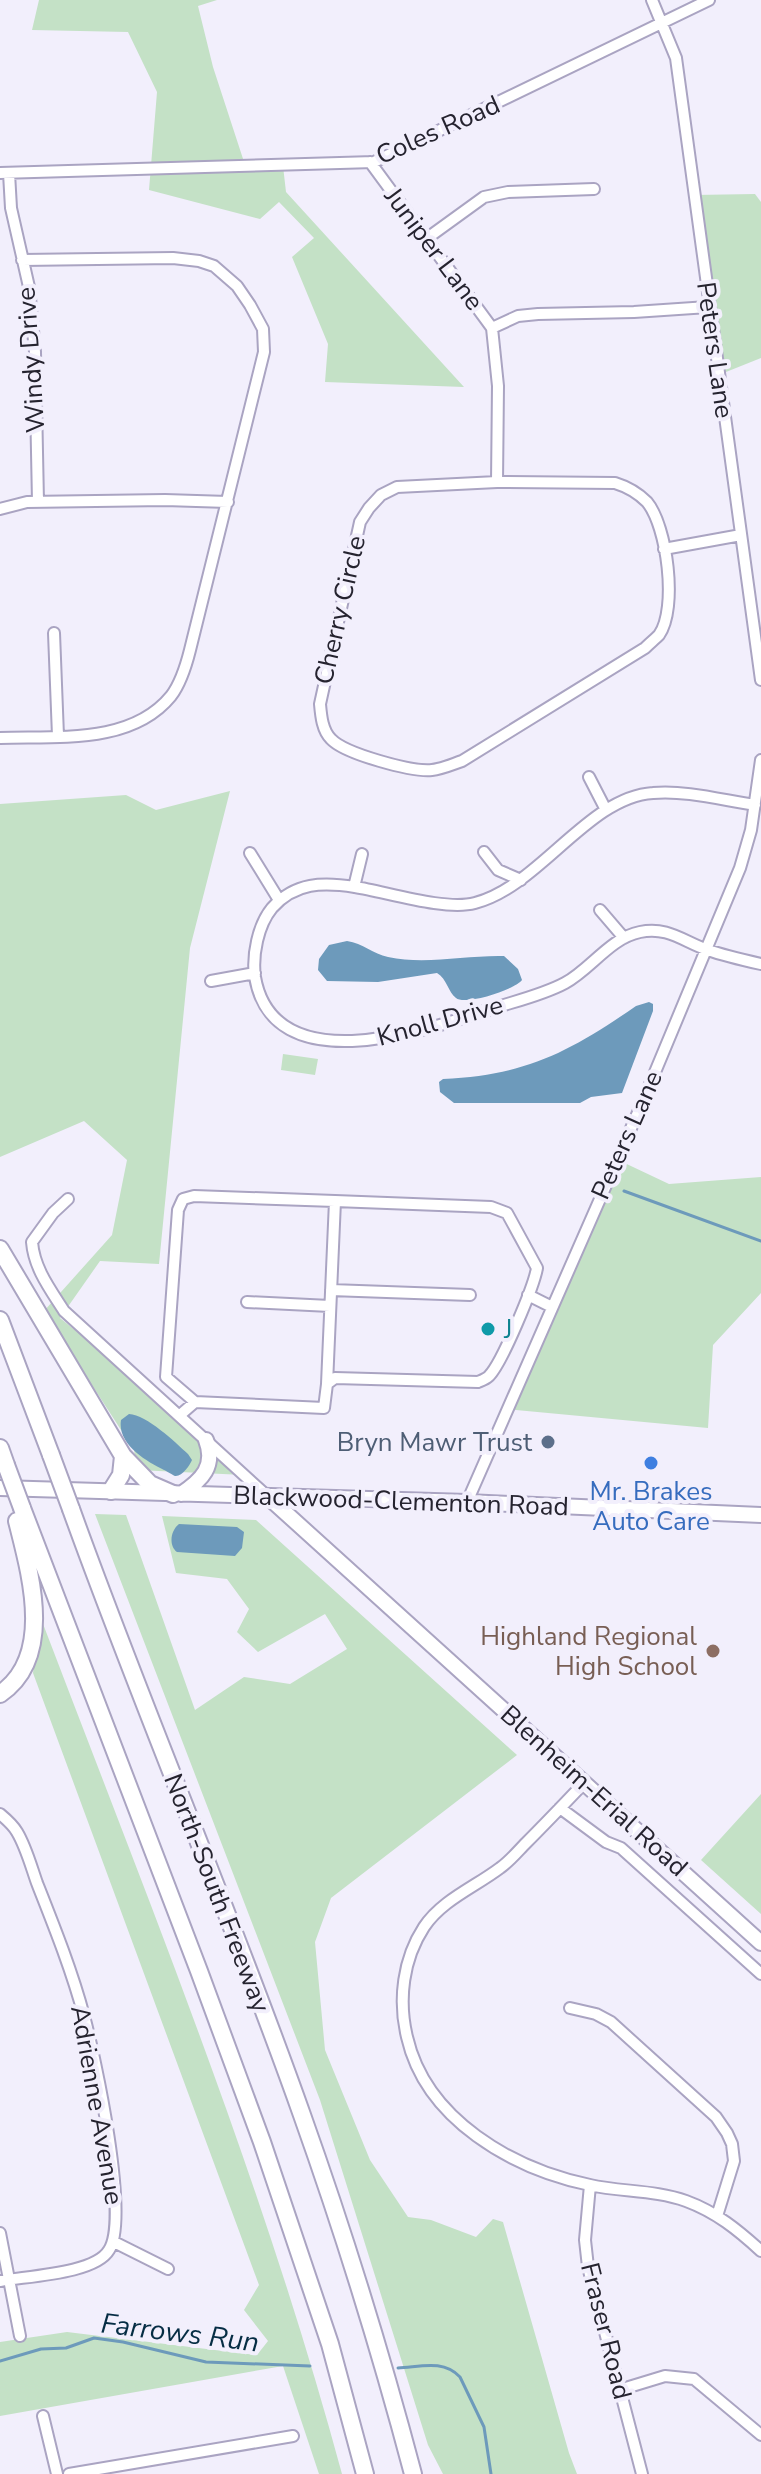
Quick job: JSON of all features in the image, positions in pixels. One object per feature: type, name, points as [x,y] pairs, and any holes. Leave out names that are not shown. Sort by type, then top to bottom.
[{"type":"highway","points":[[0,1249],[123,1456],[150,1484],[177,1494]]},
{"type":"highway","name":"North-South Freeway","points":[[0,1320],[133,1680],[301,2113],[357,2280],[413,2474]]},
{"type":"highway","name":"North-South Freeway","points":[[0,1448],[3,1469],[199,1971],[267,2156],[330,2344],[365,2474]]},
{"type":"highway","points":[[111,1491],[121,1475],[123,1456]]},
{"type":"highway","points":[[0,1694],[18,1677],[26,1662],[33,1628],[32,1588],[18,1508]]},
{"type":"main road","points":[[177,1494],[200,1482],[207,1471],[210,1455],[206,1440]]},
{"type":"main road","name":"Blackwood-Clementon Road","points":[[0,1488],[467,1502],[761,1515]]},
{"type":"main road","name":"Blenheim-Erial Road","points":[[267,1496],[761,1943]]},
{"type":"street","name":"Peters Lane","points":[[652,0],[676,58],[761,680]]},
{"type":"street","name":"Coles Road","points":[[5,173],[370,162],[709,0]]},
{"type":"street","name":"Juniper Lane","points":[[370,162],[492,328],[498,386],[497,482]]},
{"type":"street","name":"Windy Drive","points":[[5,173],[29,287],[35,352],[38,502]]},
{"type":"street","points":[[426,239],[484,197],[508,192],[594,189]]},
{"type":"street","points":[[0,738],[92,735],[130,726],[171,696],[183,676],[264,352],[263,329],[257,315],[237,286],[214,266],[173,258],[22,260]]},
{"type":"street","points":[[492,328],[518,316],[538,314],[708,307]]},
{"type":"street","name":"Cherry Circle","points":[[497,482],[615,483],[631,487],[648,503],[664,549],[670,593],[659,635],[645,648],[462,761],[432,770],[408,768],[366,757],[331,739],[323,724],[320,704],[360,522],[381,495],[397,487],[497,482]]},
{"type":"street","points":[[0,509],[38,502],[228,502]]},
{"type":"street","points":[[664,549],[741,535]]},
{"type":"street","points":[[54,633],[58,736]]},
{"type":"street","name":"Peters Lane","points":[[467,1502],[740,868],[755,805],[761,760]]},
{"type":"street","points":[[589,777],[606,810]]},
{"type":"street","points":[[250,853],[279,900],[296,888],[315,884],[354,887],[459,905],[476,903],[521,880],[606,810],[619,803],[652,793],[755,805]]},
{"type":"street","points":[[484,852],[498,870],[521,880]]},
{"type":"street","points":[[354,887],[362,854]]},
{"type":"street","name":"Knoll Drive","points":[[279,900],[267,914],[259,932],[255,973],[260,997],[269,1013],[290,1029],[340,1042],[383,1040],[443,1025],[557,987],[624,938]]},
{"type":"street","points":[[600,910],[624,938],[638,932],[668,933],[685,937],[706,950],[761,964]]},
{"type":"street","points":[[211,981],[255,973]]},
{"type":"street","points":[[153,1392],[166,1377],[178,1210],[183,1199],[194,1196],[335,1201],[502,1209],[507,1213],[537,1268],[528,1295],[488,1378],[478,1382],[335,1378],[327,1384]]},
{"type":"street","name":"Blenheim-Erial Road","points":[[68,1199],[53,1213],[32,1242],[40,1273],[64,1311],[135,1379],[180,1415],[267,1496]]},
{"type":"street","points":[[166,1377],[195,1402],[324,1408],[335,1201]]},
{"type":"street","points":[[331,1290],[470,1295]]},
{"type":"street","points":[[528,1295],[552,1307]]},
{"type":"street","points":[[247,1302],[330,1306]]},
{"type":"street","points":[[180,1415],[195,1402]]},
{"type":"street","points":[[585,1782],[501,1868],[471,1886],[426,1923],[408,1958],[403,1991],[402,2019],[410,2052],[431,2091],[457,2119],[484,2141],[533,2169],[590,2185],[682,2199],[717,2216],[761,2251]]},
{"type":"street","points":[[560,1808],[606,1842],[621,1848],[761,1974]]},
{"type":"street","name":"Adrienne Avenue","points":[[0,1814],[16,1830],[84,2015],[95,2065],[117,2219],[114,2242]]},
{"type":"street","points":[[570,2008],[596,2014],[611,2022],[716,2117],[732,2144],[734,2161],[717,2216]]},
{"type":"street","name":"Fraser Road","points":[[590,2185],[585,2240],[588,2267],[642,2474]]},
{"type":"street","points":[[0,2233],[5,2280],[20,2336]]},
{"type":"street","points":[[5,2280],[86,2267],[107,2254],[114,2242],[168,2269]]},
{"type":"street","points":[[619,2390],[665,2376],[694,2379],[761,2435]]},
{"type":"street","points":[[43,2416],[57,2474]]},
{"type":"street","points":[[69,2474],[293,2436]]},
{"type":"green space","points":[[39,0],[217,0],[198,6],[213,67],[246,168],[283,166],[286,192],[464,387],[325,382],[328,344],[292,257],[314,238],[279,202],[260,219],[149,190],[157,92],[128,32],[32,30]]},
{"type":"green space","points":[[755,194],[761,202],[761,358],[716,376],[694,195]]},
{"type":"green space","points":[[230,791],[190,948],[159,1264],[100,1261],[60,1318],[244,1475],[137,1470],[134,1450],[44,1311],[112,1235],[127,1160],[84,1121],[0,1157],[0,804],[126,795],[156,810]]},
{"type":"green space","points":[[283,1054],[318,1059],[315,1075],[281,1070]]},
{"type":"green space","points":[[614,1158],[669,1184],[761,1177],[761,1293],[713,1345],[708,1428],[506,1409]]},
{"type":"green space","points":[[95,1514],[126,1515],[195,1710],[244,1677],[290,1684],[347,1649],[325,1614],[258,1652],[237,1632],[249,1609],[227,1579],[176,1573],[162,1516],[256,1520],[517,1755],[331,1898],[315,1942],[325,2050],[370,2160],[408,2217],[431,2220],[476,2237],[493,2219],[503,2222],[577,2474],[443,2474],[428,2445],[320,2100]]},
{"type":"green space","points":[[40,1616],[240,2149],[277,2256],[342,2474],[319,2474],[283,2366],[0,2416],[0,2342],[67,2332],[257,2355],[268,2341],[244,2310],[259,2285],[33,1673]]},
{"type":"green space","points":[[761,1794],[761,1914],[701,1860]]},
{"type":"water","points":[[347,941],[383,956],[402,959],[504,956],[518,969],[522,980],[510,988],[469,1000],[456,998],[437,973],[378,982],[327,981],[318,970],[319,959],[329,945]]},
{"type":"water","points":[[649,1002],[653,1004],[653,1011],[622,1093],[591,1097],[580,1103],[454,1103],[440,1092],[439,1082],[443,1079],[499,1072],[546,1058],[589,1036],[636,1006]]},
{"type":"water","points":[[129,1414],[152,1424],[188,1454],[192,1460],[183,1473],[174,1476],[134,1451],[121,1429],[121,1420]]},
{"type":"water","points":[[179,1524],[237,1527],[244,1532],[242,1548],[235,1556],[177,1552],[172,1546],[172,1538]]},
{"type":"waterway","points":[[624,1191],[761,1241]]},
{"type":"waterway","name":"Farrows Run","points":[[0,2361],[41,2349],[66,2348],[94,2338],[206,2362],[310,2366]]},
{"type":"waterway","name":"Farrows Run","points":[[398,2368],[439,2366],[460,2377],[484,2427],[491,2474]]},
{"type":"place","name":"J","points":[[488,1329]]},
{"type":"place","name":"Bryn Mawr Trust","points":[[548,1442]]},
{"type":"place","name":"Mr. Brakes Auto Care","points":[[651,1463]]},
{"type":"place","name":"Highland Regional High School","points":[[713,1651]]}]
